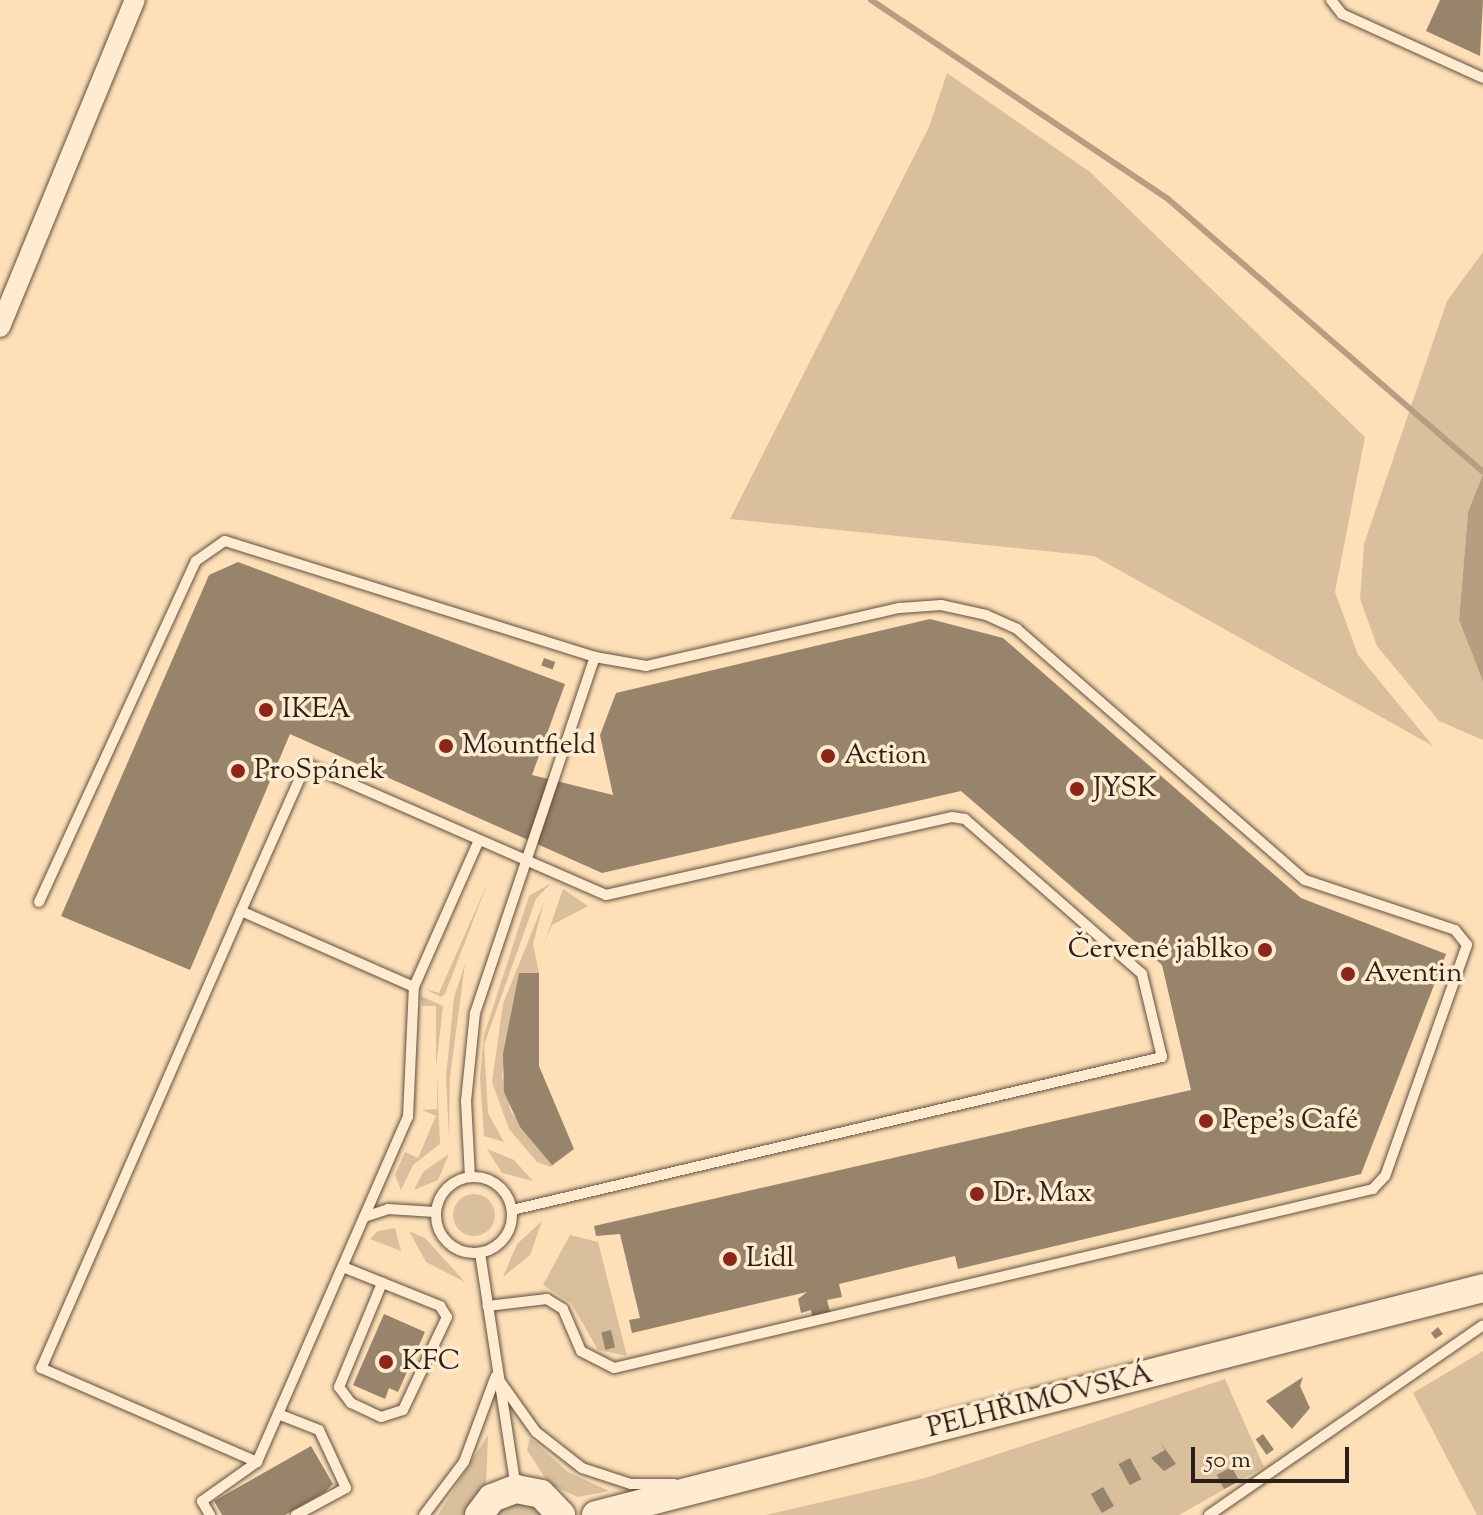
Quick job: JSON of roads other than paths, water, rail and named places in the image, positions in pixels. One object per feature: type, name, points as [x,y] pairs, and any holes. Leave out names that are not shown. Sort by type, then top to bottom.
[{"type":"main road","name":"PELHŘIMOVSKÁ","points":[[596,1515],[1483,1288]]},
{"type":"main road","points":[[479,1515],[492,1498],[516,1489],[541,1494],[561,1515]]},
{"type":"street","points":[[0,327],[135,0]]},
{"type":"lane","points":[[1331,0],[1342,14],[1483,78]]},
{"type":"lane","points":[[39,902],[196,561],[212,543],[240,544],[595,657],[646,666],[927,605],[986,615],[1017,629],[1305,880],[1455,930],[1467,959],[1385,1176],[1373,1189],[614,1368],[581,1351],[563,1309],[547,1299],[487,1306]]},
{"type":"lane","points":[[470,1177],[467,1077],[475,1013],[529,861],[595,657]]},
{"type":"lane","points":[[257,1462],[41,1368],[306,764],[606,895],[940,818],[965,819],[1142,974],[1162,1057],[512,1210]]},
{"type":"lane","points":[[210,1515],[202,1501],[257,1462],[408,1117],[414,987],[479,840]]},
{"type":"lane","points":[[241,911],[414,987]]},
{"type":"lane","points":[[470,1177],[498,1185],[512,1210],[508,1233],[480,1253],[448,1244],[435,1212],[446,1188],[470,1177]]},
{"type":"lane","points":[[364,1217],[388,1209],[435,1212]]},
{"type":"lane","points":[[480,1253],[496,1376],[516,1489]]},
{"type":"lane","points":[[343,1267],[440,1306],[447,1317],[403,1410],[381,1417],[351,1403],[339,1387],[382,1283]]},
{"type":"lane","points":[[1209,1515],[1230,1504],[1483,1325]]},
{"type":"lane","points":[[496,1376],[536,1432],[582,1468],[631,1484],[713,1485]]},
{"type":"lane","points":[[424,1515],[464,1462],[496,1376]]},
{"type":"lane","points":[[278,1414],[319,1430],[346,1488],[296,1515]]},
{"type":"lane","points":[[1230,1504],[1238,1515]]},
{"type":"waterway","points":[[871,0],[1168,199],[1483,472]]},
{"type":"place","name":"IKEA","points":[[266,710]]},
{"type":"place","name":"Mountfield","points":[[446,746]]},
{"type":"place","name":"Action","points":[[828,756]]},
{"type":"place","name":"ProSpánek","points":[[238,771]]},
{"type":"place","name":"JYSK","points":[[1077,789]]},
{"type":"place","name":"Červené jablko","points":[[1265,950]]},
{"type":"place","name":"Aventin","points":[[1348,974]]},
{"type":"place","name":"Pepe's Café","points":[[1206,1121]]},
{"type":"place","name":"Dr. Max","points":[[977,1194]]},
{"type":"place","name":"Lidl","points":[[730,1259]]},
{"type":"place","name":"KFC","points":[[386,1362]]}]
